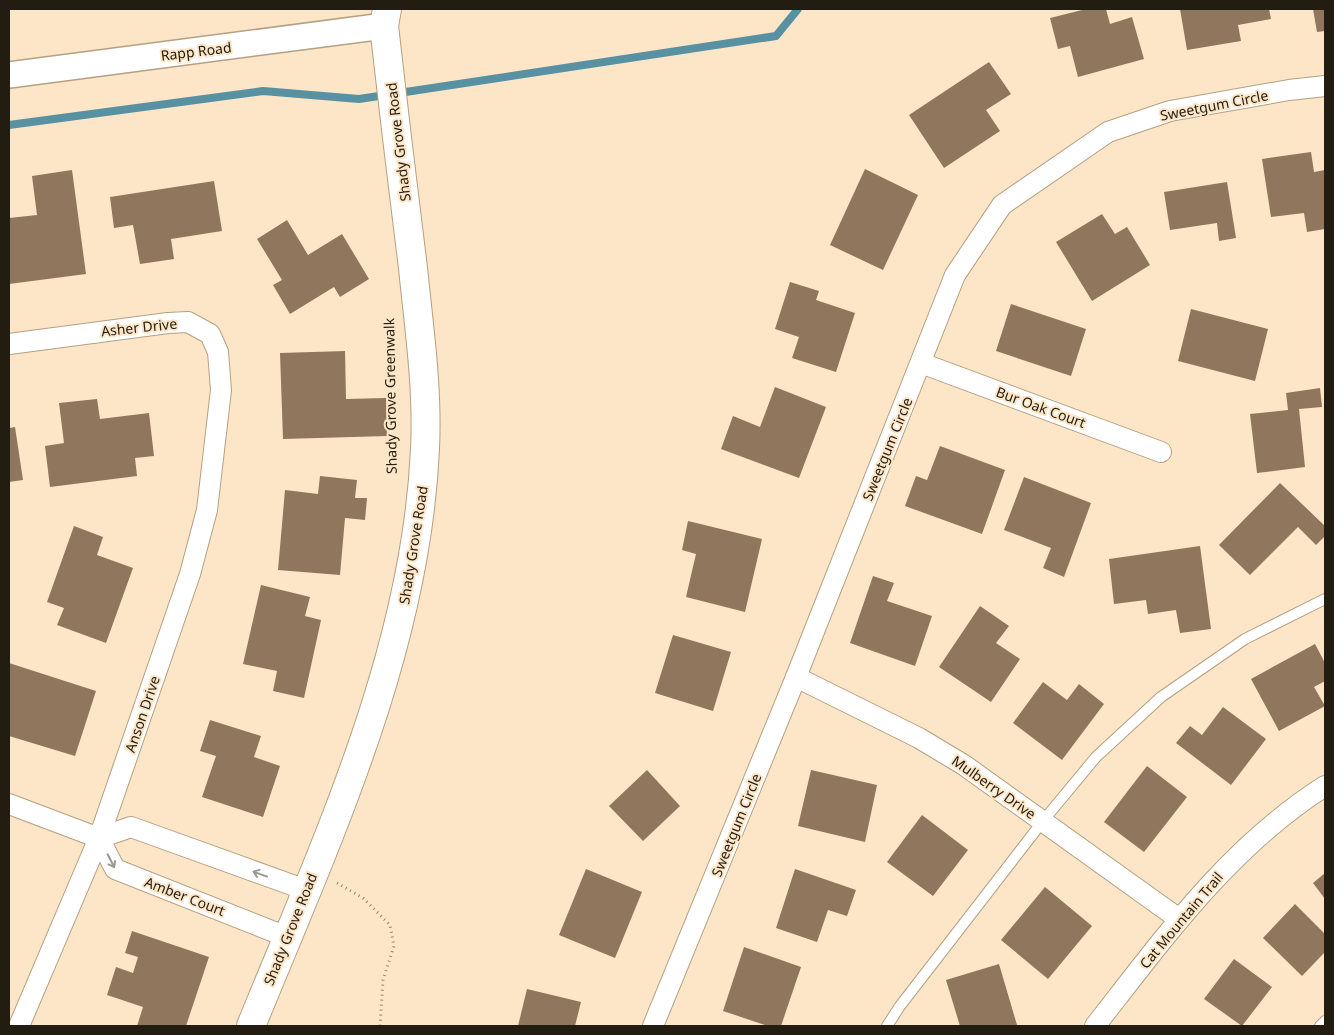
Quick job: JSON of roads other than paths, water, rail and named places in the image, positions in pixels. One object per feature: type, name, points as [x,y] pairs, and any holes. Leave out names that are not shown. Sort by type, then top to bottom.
[{"type":"main road","name":"Shady Grove Road","points":[[250,1026],[310,880],[358,752],[400,626],[421,513],[425,447],[425,376],[389,65],[386,17]]},
{"type":"street","name":"Rapp Road","points":[[9,75],[386,17]]},
{"type":"street","name":"Sweetgum Circle","points":[[653,1026],[796,677],[955,275],[1002,205],[1108,132],[1170,111],[1325,86]]},
{"type":"street","name":"Asher Drive","points":[[9,344],[188,322],[210,334],[218,352],[221,390]]},
{"type":"street","name":"Bur Oak Court","points":[[921,362],[1161,452]]},
{"type":"street","name":"Anson Drive","points":[[19,1026],[99,838],[190,574],[207,510],[221,390]]},
{"type":"street","name":"Mulberry Drive","points":[[796,677],[919,738],[964,765],[1179,919]]},
{"type":"street","name":"Cat Mountain Trail","points":[[1095,1026],[1198,895],[1251,842],[1306,798],[1325,786]]},
{"type":"street","points":[[9,804],[99,838],[131,827],[310,880]]},
{"type":"street","name":"Amber Court","points":[[99,838],[116,869],[287,937]]},
{"type":"lane","points":[[887,1026],[900,1006],[1043,821],[1096,757],[1161,698],[1244,639],[1325,599]]},
{"type":"lane","points":[[1320,1026],[1325,1021]]},
{"type":"waterway","points":[[9,125],[263,91],[359,99],[776,36],[798,9]]}]
